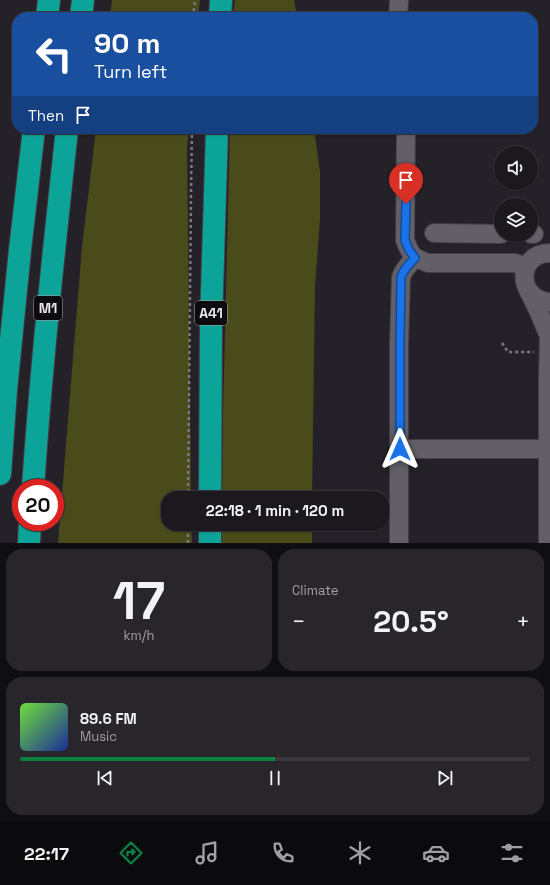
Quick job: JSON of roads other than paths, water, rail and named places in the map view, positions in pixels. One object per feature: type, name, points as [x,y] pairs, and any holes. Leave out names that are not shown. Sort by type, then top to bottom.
[{"type":"highway","points":[[48,12],[49,0]]},
{"type":"highway","points":[[82,12],[83,0]]},
{"type":"highway","points":[[220,12],[221,0]]},
{"type":"highway","name":"M1","points":[[0,474],[6,390],[33,134]]},
{"type":"highway","name":"M1","points":[[34,479],[39,400],[66,134]]},
{"type":"highway","name":"A41","points":[[210,491],[210,323],[216,134]]},
{"type":"highway","points":[[29,543],[30,531]]},
{"type":"highway","points":[[210,531],[210,543]]},
{"type":"street","points":[[398,0],[398,12]]},
{"type":"street","points":[[406,134],[405,240],[409,250],[415,258],[428,263],[515,264],[526,267]]},
{"type":"street","points":[[434,233],[494,234],[489,264]]},
{"type":"street","points":[[548,543],[549,340],[538,310],[526,286],[524,273],[531,260],[545,253],[550,253]]},
{"type":"street","points":[[400,543],[401,277],[403,272],[415,258]]},
{"type":"street","points":[[529,292],[534,298],[541,301],[550,302]]},
{"type":"street","points":[[400,449],[549,449]]}]
